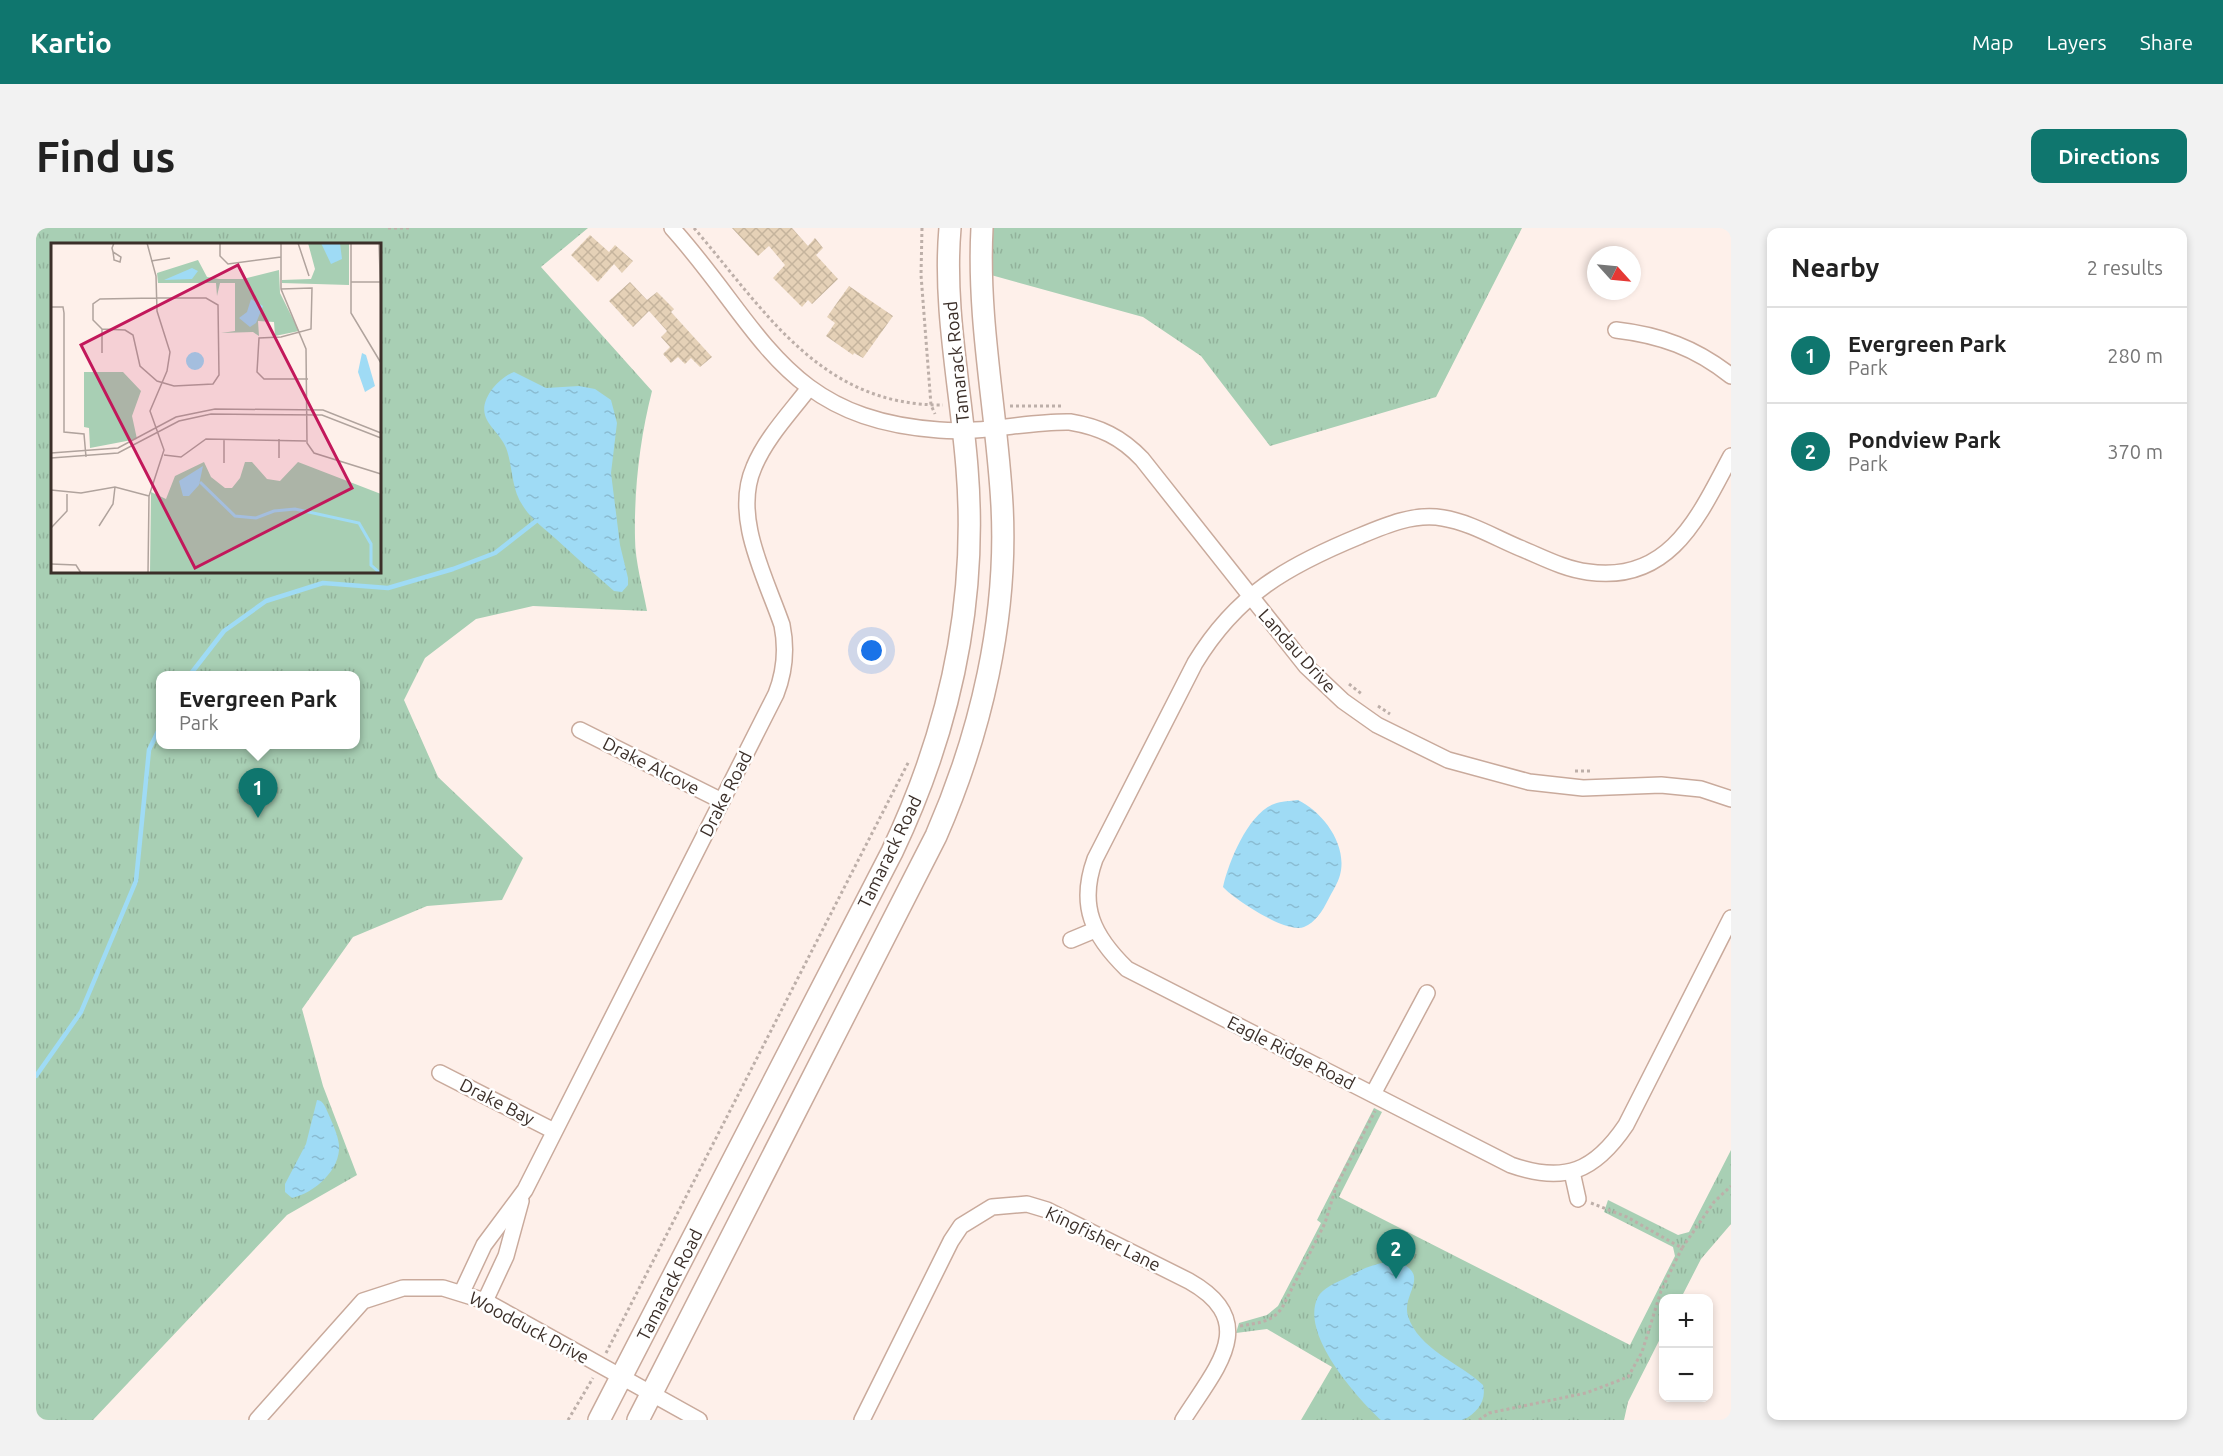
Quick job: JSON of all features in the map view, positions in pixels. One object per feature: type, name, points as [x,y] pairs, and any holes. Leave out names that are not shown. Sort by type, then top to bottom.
[{"type":"street","name":"Landau Drive","points":[[672,228],[765,348],[809,388],[864,417],[898,425],[940,430],[1070,422],[1091,426],[1119,438],[1142,459],[1306,666],[1343,701],[1377,725],[1448,760],[1529,782],[1583,788],[1661,785],[1701,789],[1731,799]]},
{"type":"street","name":"Tamarack Road","points":[[599,1420],[623,1378],[892,852],[929,767],[951,695],[965,620],[970,548],[964,430],[949,287],[950,228]]},
{"type":"street","name":"Tamarack Road","points":[[638,1420],[927,855],[960,777],[982,701],[999,601],[1002,505],[983,330],[982,228]]},
{"type":"street","points":[[1616,330],[1647,334],[1688,347],[1731,376]]},
{"type":"street","name":"Drake Road","points":[[485,1301],[506,1256],[525,1190],[776,694],[785,661],[782,626],[748,521],[748,484],[762,450],[809,388]]},
{"type":"street","name":"Eagle Ridge Road","points":[[1731,456],[1697,520],[1684,538],[1666,553],[1631,570],[1607,573],[1567,567],[1444,518],[1420,517],[1392,522],[1314,554],[1276,576],[1249,596],[1213,634],[1195,663],[1095,859],[1089,886],[1088,905],[1095,930],[1104,946],[1128,969],[1511,1165],[1552,1175],[1572,1172],[1593,1162],[1611,1147],[1626,1125],[1731,918]]},
{"type":"street","name":"Drake Alcove","points":[[580,730],[722,801]]},
{"type":"street","points":[[1071,940],[1095,930]]},
{"type":"street","points":[[1377,1097],[1427,993]]},
{"type":"street","name":"Drake Bay","points":[[440,1072],[554,1131]]},
{"type":"street","points":[[1572,1172],[1578,1199]]},
{"type":"street","name":"Drake Road","points":[[462,1292],[484,1245],[525,1190]]},
{"type":"street","name":"Kingfisher Lane","points":[[862,1420],[951,1241],[961,1226],[992,1207],[1027,1204],[1047,1210],[1189,1281],[1206,1290],[1220,1303],[1227,1328],[1227,1343],[1222,1357],[1183,1420]]},
{"type":"street","name":"Woodduck Drive","points":[[257,1420],[363,1301],[403,1288],[443,1288],[485,1301],[699,1420]]},
{"type":"path","points":[[388,228],[410,228]]},
{"type":"path","points":[[694,228],[792,342],[823,369],[847,384],[891,400],[913,405],[932,405]]},
{"type":"path","points":[[922,228],[923,298],[932,405],[940,430]]},
{"type":"path","points":[[1346,682],[1368,699]]},
{"type":"path","points":[[1374,703],[1393,715]]},
{"type":"path","points":[[568,1420],[600,1366],[914,752]]},
{"type":"path","points":[[1572,771],[1600,772]]},
{"type":"path","points":[[1227,1328],[1264,1322],[1275,1317],[1282,1308],[1325,1223],[1336,1187],[1377,1097]]},
{"type":"path","points":[[1479,1420],[1489,1413],[1586,1392],[1628,1377],[1642,1353],[1661,1290],[1683,1248],[1714,1202],[1731,1186]]},
{"type":"path","points":[[1578,1199],[1627,1217],[1683,1248]]},
{"type":"green space","points":[[36,228],[588,228],[541,267],[652,391],[639,464],[635,520],[636,556],[647,611],[533,606],[476,619],[425,658],[404,700],[438,777],[523,858],[502,900],[427,906],[353,937],[302,1009],[323,1086],[357,1175],[287,1215],[93,1420],[36,1420]]},
{"type":"green space","points":[[992,228],[1522,228],[1436,397],[1270,446],[1201,356],[1143,317],[991,275]]},
{"type":"green space","points":[[1374,1108],[1382,1112],[1339,1197],[1630,1345],[1675,1256],[1673,1247],[1604,1212],[1608,1200],[1678,1235],[1689,1232],[1731,1150],[1731,1224],[1701,1259],[1683,1294],[1659,1294],[1659,1341],[1628,1402],[1624,1420],[1301,1420],[1332,1367],[1267,1329],[1236,1333],[1239,1323],[1267,1315],[1278,1306],[1321,1223],[1317,1220]]},
{"type":"water","points":[[514,372],[546,388],[579,386],[595,389],[611,400],[617,423],[611,473],[620,545],[628,578],[628,585],[622,592],[614,591],[538,524],[519,500],[506,448],[487,419],[484,408],[488,395],[497,383]]},
{"type":"water","points":[[1298,800],[1316,813],[1331,831],[1337,841],[1342,864],[1338,881],[1321,912],[1308,925],[1296,928],[1274,921],[1238,900],[1223,887],[1235,852],[1256,818],[1274,804]]},
{"type":"water","points":[[317,1100],[324,1105],[333,1124],[339,1145],[336,1163],[317,1186],[292,1198],[285,1192],[285,1184],[306,1144]]},
{"type":"water","points":[[1396,1261],[1407,1266],[1414,1278],[1407,1308],[1413,1328],[1430,1347],[1483,1385],[1484,1396],[1480,1406],[1463,1420],[1381,1420],[1358,1397],[1333,1364],[1323,1346],[1316,1328],[1314,1312],[1320,1294],[1330,1286],[1363,1269]]},
{"type":"building","points":[[732,228],[792,228],[808,246],[815,238],[823,248],[816,255],[838,279],[812,304],[808,300],[802,307],[773,278],[785,265],[769,246],[758,256]]},
{"type":"building","points":[[590,235],[609,252],[615,245],[633,261],[622,273],[614,264],[598,282],[571,255]]},
{"type":"building","points":[[630,282],[647,300],[657,292],[674,309],[671,312],[712,357],[700,367],[691,358],[685,364],[678,357],[671,363],[663,354],[670,347],[661,337],[667,331],[649,311],[633,327],[609,301]]},
{"type":"building","points":[[849,286],[893,316],[863,358],[854,353],[853,355],[826,336],[835,323],[827,317]]},
{"type":"waterway","points":[[193,671],[224,631],[266,601],[323,583],[388,588],[453,569],[495,553],[536,521]]},
{"type":"waterway","points":[[36,1076],[81,1012],[136,881],[149,750],[156,735]]},
{"type":"place","name":"Evergreen Park","points":[[258,818]]},
{"type":"place","name":"Pondview Park","points":[[1396,1279]]}]
